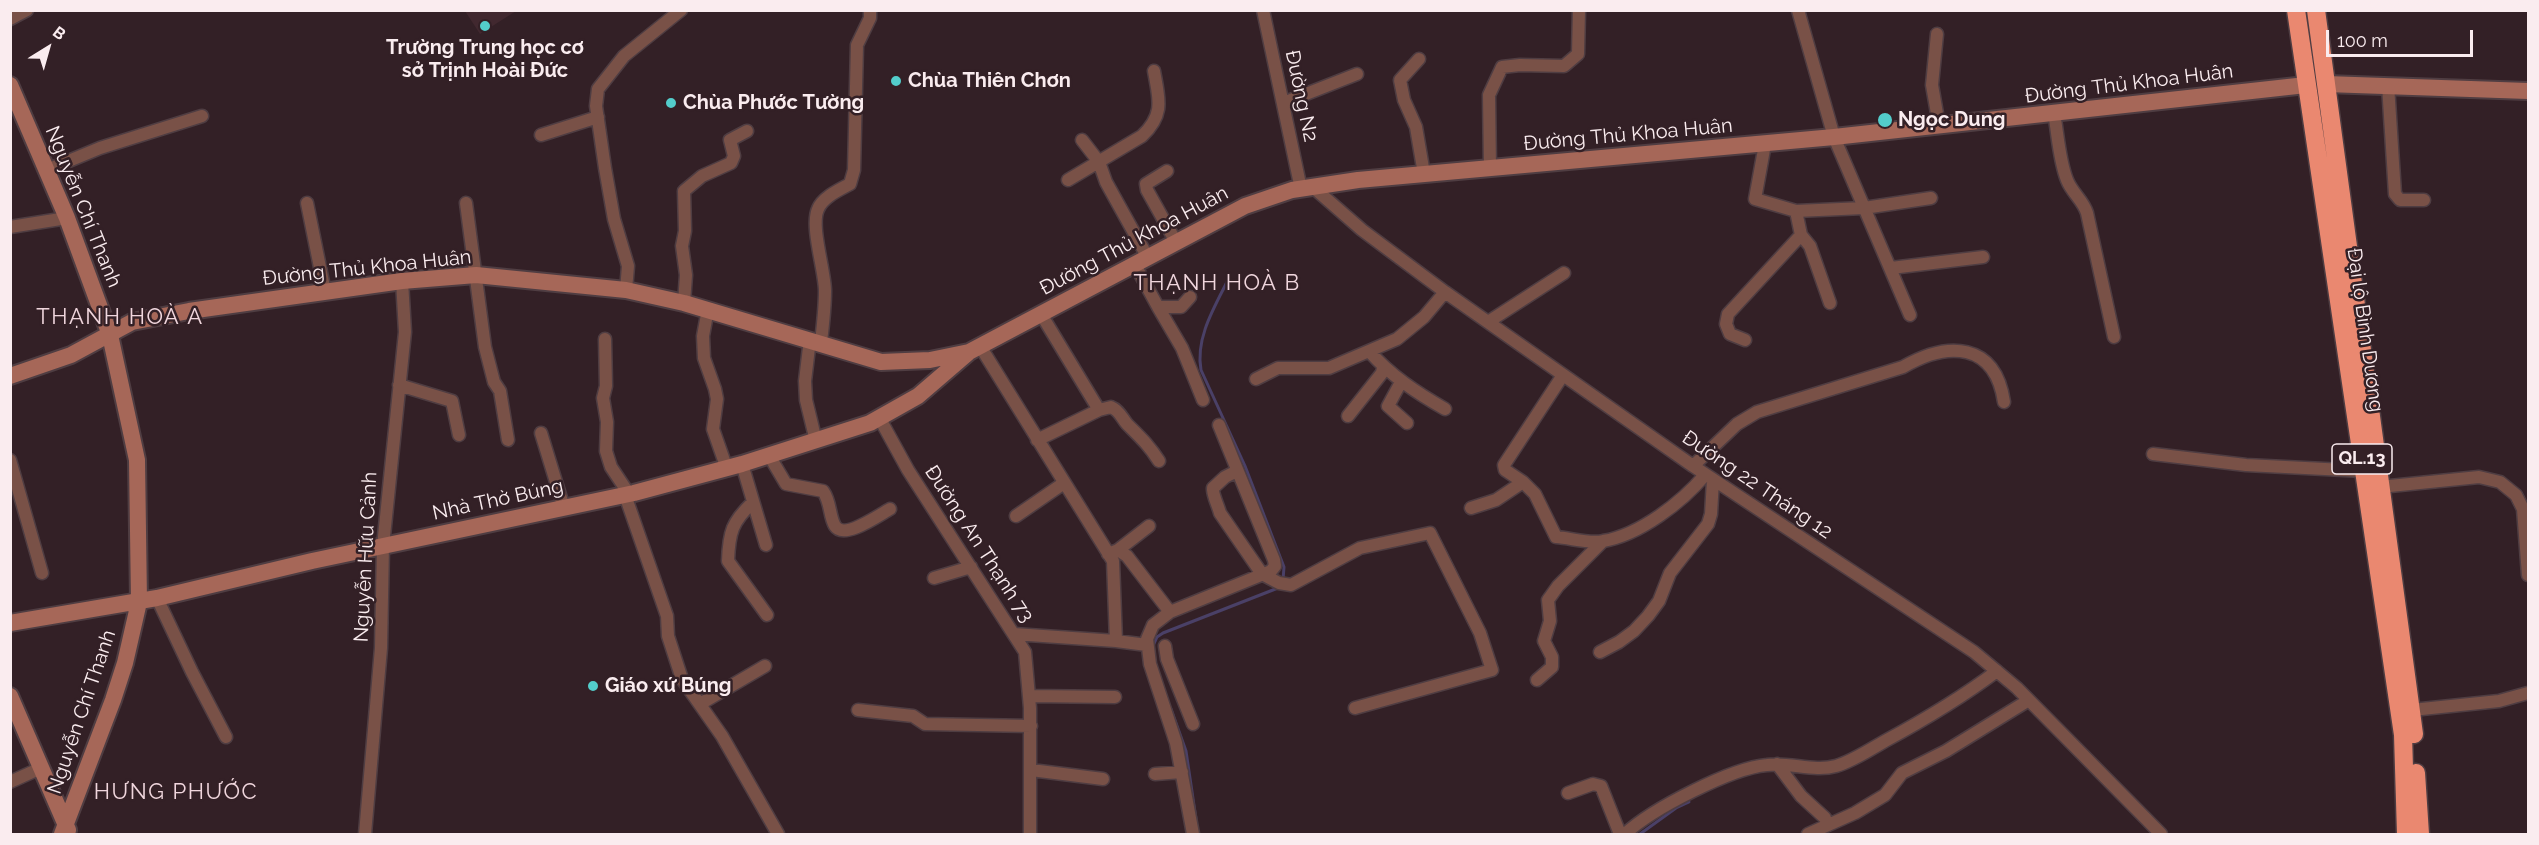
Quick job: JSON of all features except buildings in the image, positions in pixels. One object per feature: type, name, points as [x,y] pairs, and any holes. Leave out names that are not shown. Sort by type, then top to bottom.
[{"type":"highway","name":"Đại lộ Bình Dương","points":[[2296,10],[2403,735],[2406,834]]},
{"type":"highway","name":"Đại lộ Bình Dương","points":[[2316,10],[2412,710],[2420,834]]},
{"type":"highway","points":[[2306,85],[2326,84]]},
{"type":"main road","points":[[2326,84],[2529,91]]},
{"type":"main road","name":"Nguyễn Chí Thanh","points":[[10,85],[67,218],[110,335],[137,460],[139,602],[125,663],[66,831]]},
{"type":"main road","name":"Đường Thủ Khoa Huân","points":[[10,376],[71,355],[132,322],[189,311],[402,281],[476,275],[626,290],[708,309],[881,362],[930,360],[974,349],[1245,206],[1307,188],[1358,180],[1834,137],[2306,85]]},
{"type":"main road","name":"Nhà Thờ Búng","points":[[10,623],[139,602],[382,546],[627,494],[770,457],[880,419],[918,396],[974,349]]},
{"type":"main road","points":[[10,696],[66,831]]},
{"type":"street","points":[[10,19],[27,10]]},
{"type":"street","points":[[626,290],[628,266],[614,219],[598,117],[598,89],[624,56],[681,10]]},
{"type":"street","points":[[816,441],[804,381],[825,290],[816,213],[818,207],[830,195],[850,184],[854,170],[857,45],[870,18],[870,10]]},
{"type":"street","name":"Đường N2","points":[[1263,10],[1283,103],[1307,188]]},
{"type":"street","points":[[1490,168],[1489,95],[1502,67],[1564,66],[1578,54],[1579,10]]},
{"type":"street","points":[[1798,10],[1834,137],[1910,315]]},
{"type":"street","points":[[1937,34],[1932,85],[1939,125]]},
{"type":"street","points":[[1419,59],[1400,80],[1404,100],[1416,127],[1424,174]]},
{"type":"street","points":[[1068,180],[1142,136],[1155,122],[1159,99],[1154,71]]},
{"type":"street","points":[[1283,103],[1357,74]]},
{"type":"street","points":[[2388,85],[2395,194],[2400,200],[2424,200]]},
{"type":"street","points":[[2054,113],[2066,178],[2071,189],[2084,202],[2087,213],[2114,337]]},
{"type":"street","points":[[46,170],[100,148],[202,116]]},
{"type":"street","points":[[541,135],[598,117]]},
{"type":"street","points":[[684,303],[686,275],[682,246],[685,231],[684,191],[702,176],[731,163],[734,156],[730,140],[747,131]]},
{"type":"street","points":[[1082,140],[1099,162],[1158,307],[1182,348],[1203,400]]},
{"type":"street","points":[[1765,144],[1755,199],[1796,212],[1864,208],[1931,198]]},
{"type":"street","points":[[1167,171],[1146,184],[1147,190],[1176,242]]},
{"type":"street","name":"Đường 22 Tháng 12","points":[[1307,188],[1445,292],[1693,466],[1974,652],[2029,700],[2158,834]]},
{"type":"street","points":[[466,203],[486,347],[494,382],[500,391],[508,440]]},
{"type":"street","points":[[307,204],[326,292]]},
{"type":"street","points":[[1796,212],[1801,235],[1810,246],[1830,303]]},
{"type":"street","points":[[10,226],[67,218]]},
{"type":"street","points":[[1745,340],[1730,334],[1726,324],[1728,314],[1801,235]]},
{"type":"street","points":[[1891,268],[1983,257]]},
{"type":"street","points":[[1488,322],[1564,273]]},
{"type":"street","name":"Nguyễn Hữu Cảnh","points":[[365,834],[381,648],[382,546],[405,332],[402,281]]},
{"type":"street","points":[[1256,379],[1278,368],[1329,368],[1396,339],[1411,329],[1445,292]]},
{"type":"street","points":[[1158,307],[1181,307],[1190,297]]},
{"type":"street","points":[[708,309],[703,336],[704,358],[717,399],[713,429],[753,502],[766,545]]},
{"type":"street","points":[[1041,314],[1099,410]]},
{"type":"street","points":[[605,339],[606,386],[603,398],[607,422],[606,451],[611,467],[627,494],[667,616],[668,636],[682,679],[727,745],[778,834]]},
{"type":"street","points":[[974,349],[1113,552],[1139,571],[1170,612]]},
{"type":"street","points":[[1693,466],[1737,424],[1757,412],[1903,367],[1920,357],[1935,352],[1951,350],[1980,357],[1987,362],[1993,368],[2001,384],[2004,402]]},
{"type":"street","points":[[1369,351],[1401,382],[1445,409]]},
{"type":"street","points":[[1348,416],[1382,373],[1383,367]]},
{"type":"street","points":[[1563,375],[1504,465],[1505,470],[1523,482],[1535,494],[1556,537],[1603,541]]},
{"type":"street","points":[[1401,382],[1388,406],[1407,423]]},
{"type":"street","points":[[399,385],[452,401],[459,435]]},
{"type":"street","points":[[1037,440],[1108,407],[1116,409],[1127,424],[1148,443],[1159,460]]},
{"type":"street","name":"Đường An Thạnh 73","points":[[880,419],[908,470],[1024,652],[1030,696],[1031,726],[1030,834]]},
{"type":"street","points":[[1193,724],[1147,645],[1153,625],[1170,612],[1271,571],[1275,566],[1219,425]]},
{"type":"street","points":[[541,433],[564,508]]},
{"type":"street","points":[[2153,453],[2246,465],[2364,471]]},
{"type":"street","points":[[770,457],[786,484],[823,491],[829,499],[835,526],[840,530],[848,531],[890,509]]},
{"type":"street","points":[[10,460],[42,573]]},
{"type":"street","points":[[1237,471],[1225,477],[1213,488],[1212,492],[1219,504],[1220,513],[1262,574],[1279,583],[1291,585],[1360,548],[1430,533],[1480,633],[1492,670],[1355,708]]},
{"type":"street","points":[[1537,680],[1552,667],[1552,657],[1544,641],[1550,621],[1548,600],[1558,586],[1603,541],[1644,526],[1709,477]]},
{"type":"street","points":[[1600,652],[1634,631],[1659,601],[1666,580],[1708,524],[1711,514],[1709,477]]},
{"type":"street","points":[[2380,487],[2486,478],[2506,486],[2525,502],[2528,566]]},
{"type":"street","points":[[1471,508],[1496,500],[1523,482]]},
{"type":"street","points":[[1016,516],[1064,483]]},
{"type":"street","points":[[753,502],[738,516],[732,530],[728,561],[767,615]]},
{"type":"street","points":[[1113,552],[1149,526]]},
{"type":"street","points":[[1113,552],[1116,641]]},
{"type":"street","points":[[934,578],[971,567]]},
{"type":"street","points":[[157,598],[226,737]]},
{"type":"street","points":[[1014,634],[1147,645]]},
{"type":"street","points":[[1165,646],[1157,662],[1176,743],[1193,834]]},
{"type":"street","points":[[700,704],[765,666]]},
{"type":"street","points":[[1625,834],[1635,825],[1706,785],[1747,769],[1777,764],[1819,768],[1835,766],[1928,718],[1997,671]]},
{"type":"street","points":[[2412,710],[2499,701],[2529,693]]},
{"type":"street","points":[[1030,696],[1115,697]]},
{"type":"street","points":[[1808,834],[1855,813],[1885,795],[1902,773],[1946,751],[2029,700]]},
{"type":"street","points":[[858,710],[913,716],[925,724],[1031,726]]},
{"type":"street","points":[[1777,764],[1801,796],[1825,818]]},
{"type":"street","points":[[10,782],[41,768]]},
{"type":"street","points":[[1031,770],[1103,779]]},
{"type":"street","points":[[1155,774],[1182,772]]},
{"type":"street","points":[[1568,793],[1593,784],[1601,786],[1620,834]]},
{"type":"shaded area","name":"Trường Trung học cơ sở Trịnh Hoài Đức","points":[[465,11],[516,11],[480,34]]},
{"type":"waterway","points":[[1229,278],[1212,311],[1204,334],[1201,346],[1201,370],[1245,466],[1284,567],[1283,580]]},
{"type":"waterway","points":[[1153,646],[1157,637],[1163,633],[1278,588]]},
{"type":"waterway","points":[[1171,709],[1186,751],[1196,819]]},
{"type":"waterway","points":[[1640,834],[1676,808],[1689,802]]},
{"type":"place","name":"Trường Trung học cơ sở Trịnh Hoài Đức","points":[[485,26]]},
{"type":"place","name":"Chùa Thiên Chơn","points":[[896,81]]},
{"type":"place","name":"Chùa Phước Tường","points":[[671,103]]},
{"type":"place","name":"Ngọc Dung","points":[[1885,120]]},
{"type":"place","name":"Giáo xứ Búng","points":[[593,686]]},
{"type":"district","name":"THẠNH HOÀ B","points":[[1217,283]]},
{"type":"district","name":"THẠNH HOÀ A","points":[[120,317]]},
{"type":"district","name":"HƯNG PHƯỚC","points":[[176,792]]}]
